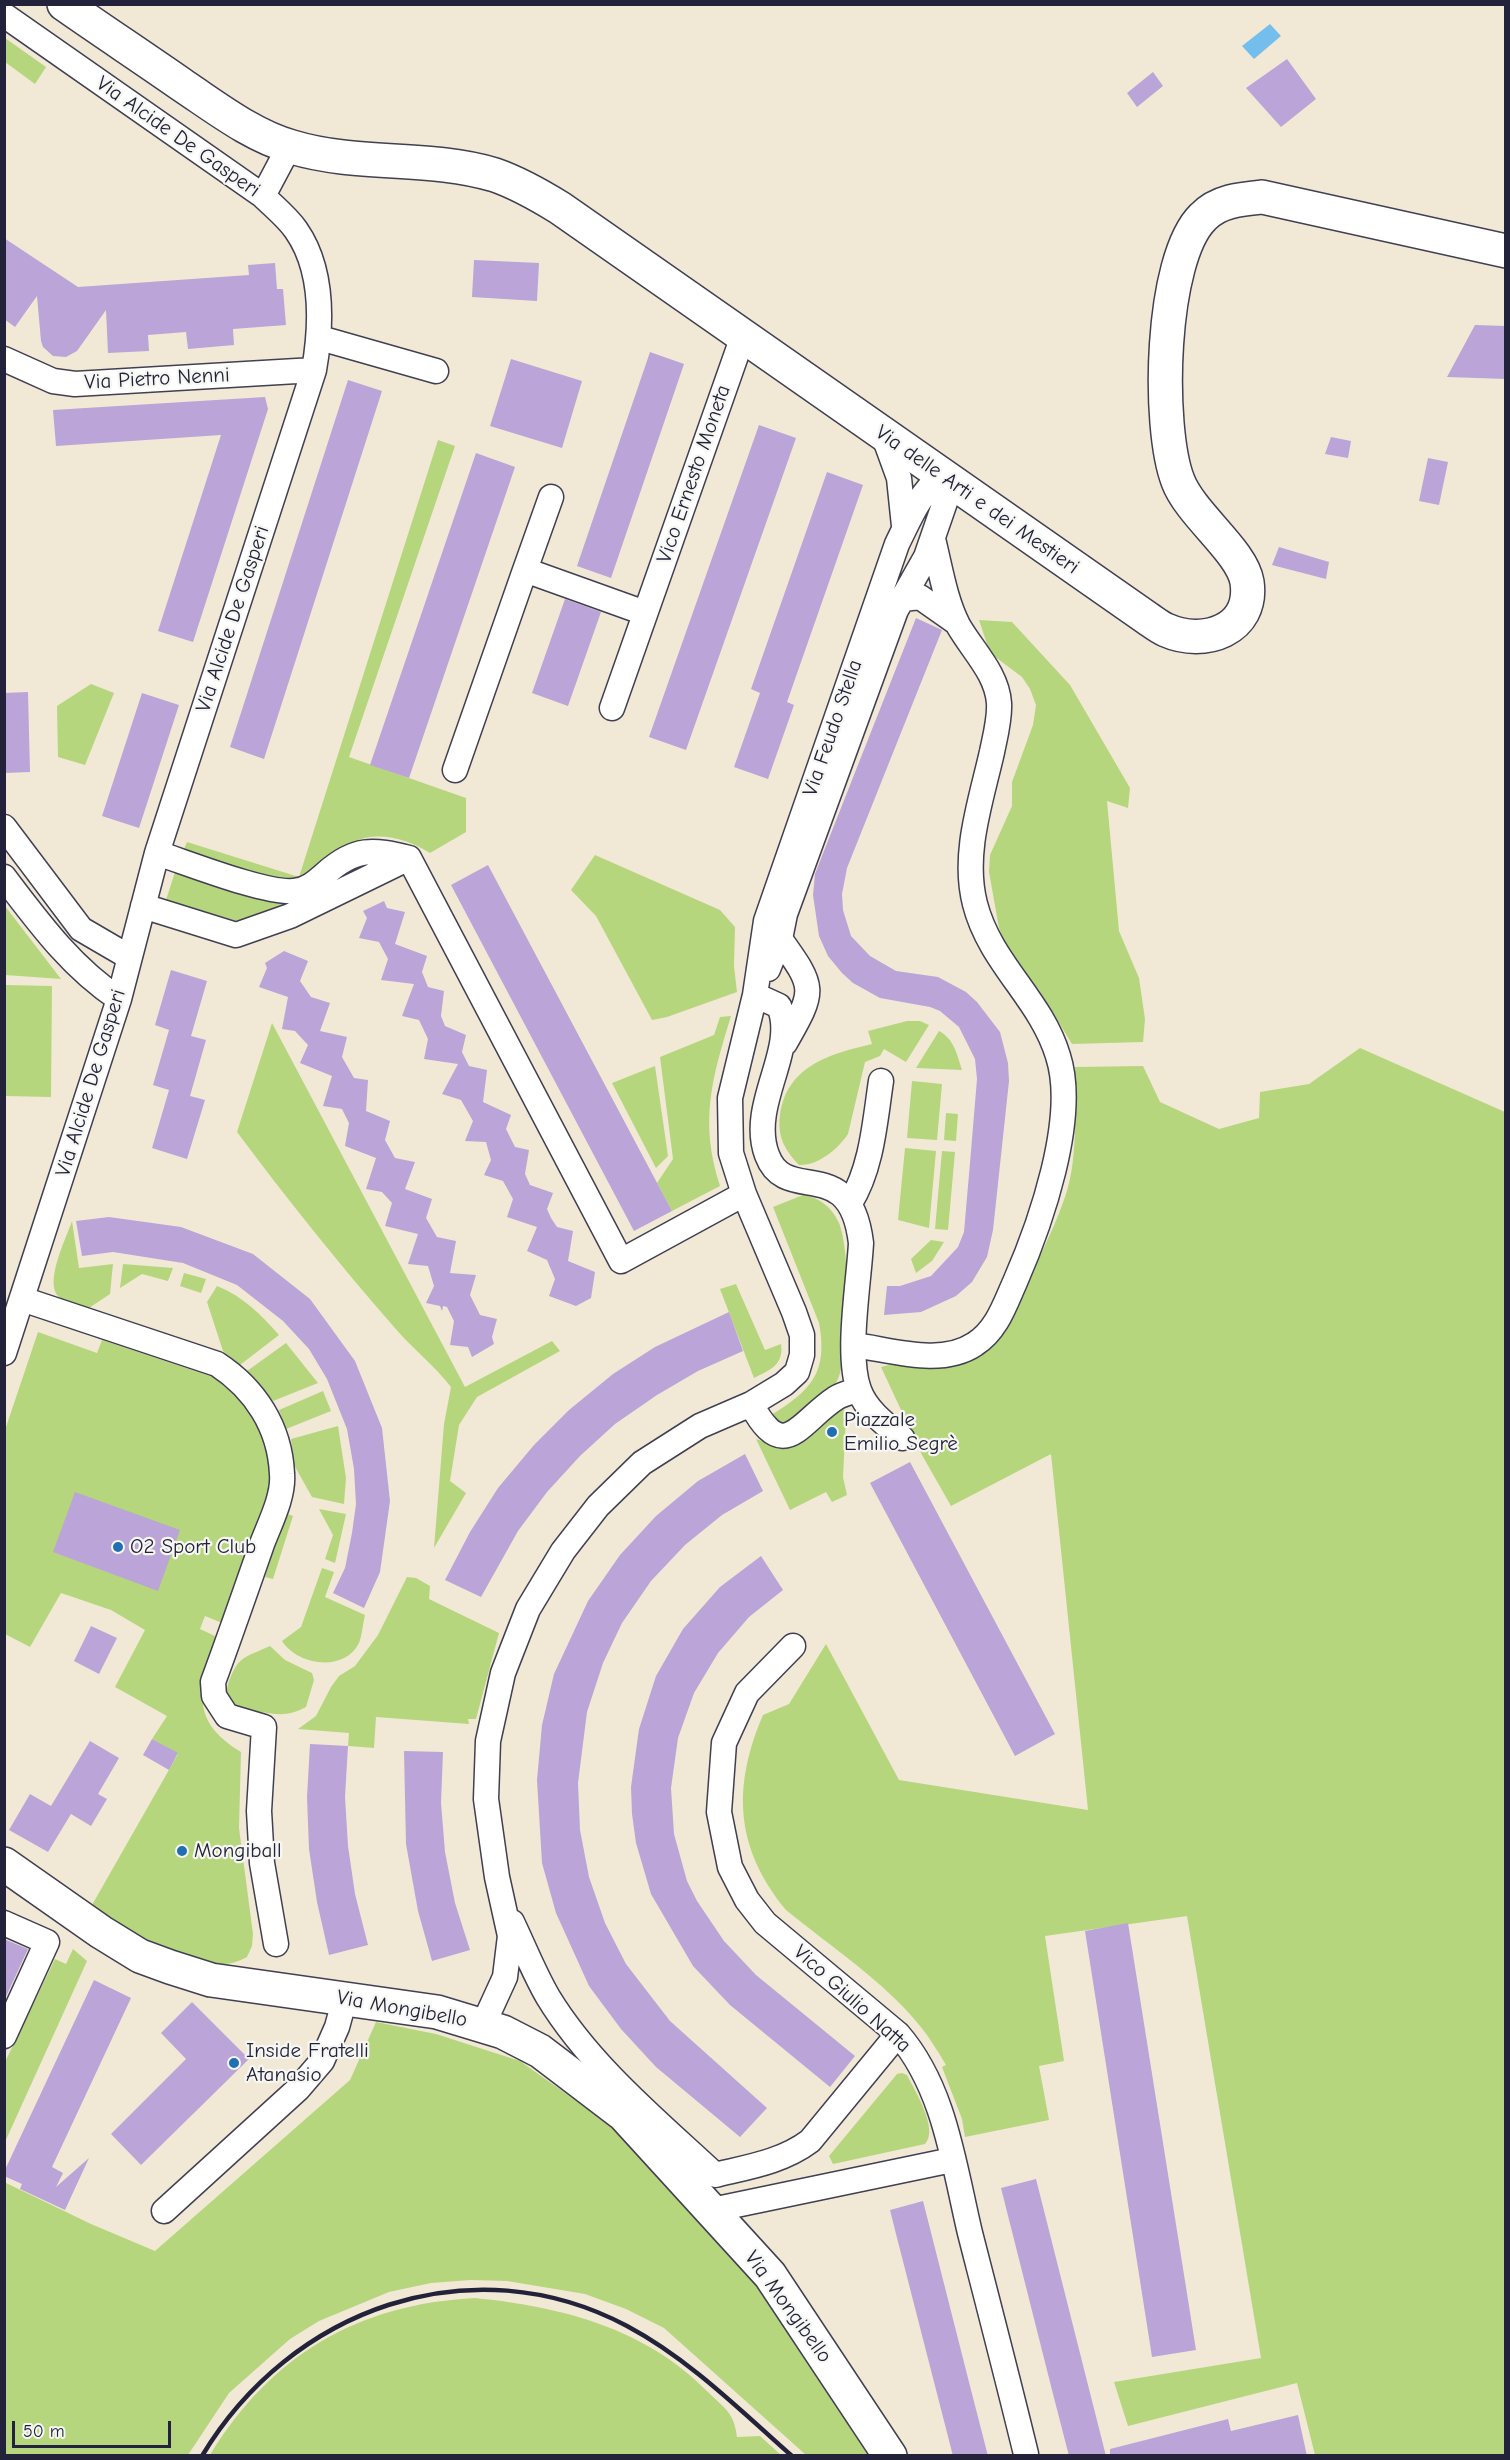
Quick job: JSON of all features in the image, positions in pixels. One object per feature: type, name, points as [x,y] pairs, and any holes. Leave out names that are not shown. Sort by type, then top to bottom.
[{"type":"street","name":"Via delle Arti e dei Mestieri","points":[[64,4],[251,130],[289,147],[350,159],[428,163],[466,169],[494,175],[526,188],[560,208],[1167,630],[1201,636],[1227,629],[1245,611],[1247,579],[1240,564],[1188,501],[1175,473],[1169,441],[1166,351],[1178,264],[1192,229],[1216,207],[1229,202],[1262,197],[1506,251]]},
{"type":"street","name":"Via Alcide De Gasperi","points":[[4,15],[263,196],[295,228],[308,250],[316,278],[320,338],[314,370],[158,853],[119,999],[4,1353]]},
{"type":"street","points":[[263,196],[289,147]]},
{"type":"street","name":"Vico Ernesto Moneta","points":[[612,708],[743,336]]},
{"type":"street","points":[[320,338],[436,371]]},
{"type":"street","name":"Via Pietro Nenni","points":[[4,359],[52,381],[75,384],[314,370]]},
{"type":"street","points":[[883,434],[900,478],[910,545],[918,554],[933,539]]},
{"type":"street","name":"Via Feudo Stella","points":[[506,1912],[497,1877],[486,1799],[488,1741],[503,1673],[528,1609],[563,1551],[591,1515],[642,1463],[700,1426],[751,1404],[784,1384],[797,1372],[802,1355],[802,1335],[744,1194],[731,1153],[730,1098],[755,995],[766,921],[908,522],[927,487],[947,478]]},
{"type":"street","name":"Via Feudo Stella","points":[[755,995],[780,939],[789,903],[896,610],[933,539],[947,478]]},
{"type":"street","points":[[455,770],[551,497]]},
{"type":"street","points":[[854,1345],[934,1357],[953,1354],[975,1345],[988,1333],[1000,1317],[1029,1249],[1050,1190],[1058,1146],[1064,1088],[1059,1057],[1046,1024],[1003,967],[986,936],[974,904],[971,875],[974,828],[997,731],[1000,705],[996,684],[957,623],[924,512],[908,522]]},
{"type":"street","points":[[525,570],[645,613]]},
{"type":"street","points":[[903,599],[920,597],[957,623]]},
{"type":"street","points":[[4,827],[81,929],[129,957]]},
{"type":"street","points":[[158,853],[274,891],[295,892],[313,885],[333,867],[356,853],[375,850],[409,858],[621,1261],[744,1194]]},
{"type":"street","points":[[142,906],[236,935],[290,916],[409,858]]},
{"type":"street","points":[[4,877],[60,950],[100,986],[119,999]]},
{"type":"street","points":[[778,1055],[802,1014],[809,988],[806,975],[780,939]]},
{"type":"street","points":[[755,995],[779,1006],[784,1018],[778,1055],[764,1105],[763,1130],[767,1155],[778,1172],[793,1181],[815,1182],[833,1187],[850,1203],[859,1226],[861,1243],[854,1345],[858,1389],[879,1419],[902,1438]]},
{"type":"street","points":[[850,1203],[856,1193],[870,1147],[881,1081]]},
{"type":"street","points":[[22,1299],[217,1364],[238,1378],[266,1414],[274,1434],[283,1475],[275,1508],[213,1682],[214,1696],[227,1716],[264,1727],[259,1810],[262,1863],[276,1944]]},
{"type":"street","points":[[751,1404],[761,1423],[771,1433],[783,1436],[798,1431],[837,1397],[858,1389]]},
{"type":"street","name":"Vico Giulio Natta","points":[[793,1646],[747,1693],[724,1743],[719,1812],[730,1866],[747,1899],[765,1923],[898,2034],[913,2052],[928,2080],[952,2160],[1026,2454]]},
{"type":"street","name":"Via Mongibello","points":[[4,1864],[101,1932],[140,1956],[170,1968],[212,1980],[437,2012],[503,2032],[540,2051],[582,2080],[624,2115],[770,2275],[791,2303],[890,2456]]},
{"type":"street","points":[[483,2025],[504,1977],[508,1961],[510,1936],[506,1912]]},
{"type":"street","points":[[506,1912],[548,1996],[572,2030],[646,2111],[714,2175],[783,2157],[794,2153],[810,2141],[898,2034]]},
{"type":"street","points":[[4,1923],[47,1942],[4,2036]]},
{"type":"street","points":[[164,2211],[298,2089],[322,2061],[337,2027],[345,1998]]},
{"type":"street","points":[[712,2210],[952,2160]]},
{"type":"green space","points":[[5,38],[46,67],[35,84],[5,62]]},
{"type":"green space","points":[[438,440],[455,446],[349,757],[466,798],[466,832],[430,853],[413,844],[393,838],[363,838],[349,845],[326,866],[289,885],[182,854],[187,842],[299,877]]},
{"type":"green space","points":[[979,620],[1012,622],[1070,685],[1130,788],[1128,808],[1107,801],[1119,931],[1139,978],[1145,1019],[1143,1042],[1072,1044],[1039,990],[1008,949],[999,928],[989,872],[990,855],[1012,806],[1012,782],[1033,725],[1036,705],[1022,677],[990,653]]},
{"type":"green space","points":[[91,684],[114,693],[85,765],[58,757],[57,706]]},
{"type":"green space","points":[[595,855],[720,910],[735,927],[734,966],[737,992],[667,1017],[652,1020],[596,916],[571,890]]},
{"type":"green space","points":[[375,859],[361,876],[253,921],[237,921],[166,900],[176,869],[257,893],[336,876]]},
{"type":"green space","points":[[5,906],[61,979],[5,975]]},
{"type":"green space","points":[[5,985],[52,986],[51,1097],[5,1096]]},
{"type":"green space","points":[[731,1016],[718,1060],[710,1100],[710,1141],[720,1186],[672,1211],[657,1183],[673,1159],[660,1057],[714,1035],[720,1017]]},
{"type":"green space","points":[[907,1021],[920,1021],[929,1025],[906,1062],[884,1049],[880,1056],[865,1062],[848,1134],[827,1156],[813,1163],[799,1165],[786,1148],[781,1137],[779,1123],[784,1098],[791,1085],[812,1065],[840,1052],[872,1044],[868,1031]]},
{"type":"green space","points":[[272,1023],[465,1387],[552,1341],[560,1351],[477,1397],[459,1425],[450,1481],[466,1493],[434,1548],[444,1424],[451,1387],[401,1335],[353,1279],[237,1132]]},
{"type":"green space","points":[[939,1031],[952,1043],[962,1070],[916,1068]]},
{"type":"green space","points":[[1360,1048],[1505,1112],[1505,2455],[1315,2455],[1297,2383],[1128,2426],[1114,2382],[1261,2358],[1187,1916],[1045,1936],[1064,2061],[1039,2066],[1049,2120],[965,2137],[962,2119],[942,2067],[946,2065],[931,2040],[890,1994],[786,1910],[769,1887],[757,1864],[748,1840],[744,1816],[743,1792],[746,1767],[763,1715],[789,1704],[826,1644],[899,1780],[1088,1810],[1051,1454],[951,1506],[922,1455],[881,1367],[996,1339],[1043,1250],[1066,1194],[1074,1148],[1075,1067],[1143,1066],[1160,1102],[1219,1129],[1259,1118],[1260,1092],[1309,1084]]},
{"type":"green space","points":[[655,1066],[668,1156],[656,1168],[612,1083]]},
{"type":"green space","points":[[912,1081],[942,1084],[937,1140],[907,1138]]},
{"type":"green space","points":[[946,1113],[958,1114],[956,1141],[944,1140]]},
{"type":"green space","points":[[905,1148],[936,1151],[929,1228],[898,1220]]},
{"type":"green space","points":[[942,1151],[955,1152],[948,1230],[935,1229]]},
{"type":"green space","points":[[803,1195],[819,1200],[828,1207],[838,1221],[845,1253],[847,1328],[841,1370],[836,1383],[818,1401],[782,1425],[771,1415],[807,1388],[819,1367],[821,1355],[819,1323],[773,1207]]},
{"type":"green space","points":[[72,1221],[79,1268],[113,1264],[110,1294],[89,1308],[62,1299],[56,1293],[54,1285],[57,1263]]},
{"type":"green space","points":[[931,1240],[944,1242],[932,1261],[916,1273],[911,1259]]},
{"type":"green space","points":[[123,1264],[173,1268],[168,1281],[142,1274],[120,1288]]},
{"type":"green space","points":[[184,1273],[206,1279],[201,1293],[180,1286]]},
{"type":"green space","points":[[736,1284],[765,1350],[781,1344],[780,1357],[775,1366],[754,1378],[720,1289]]},
{"type":"green space","points":[[217,1286],[243,1301],[279,1335],[240,1365],[223,1351],[207,1302]]},
{"type":"green space","name":"O2 Sport Club","points":[[38,1332],[97,1353],[102,1340],[216,1378],[231,1388],[258,1420],[268,1452],[271,1483],[222,1623],[205,1616],[200,1629],[217,1637],[204,1686],[205,1714],[212,1727],[241,1752],[239,1828],[253,1934],[252,1946],[247,1957],[229,1964],[209,1964],[166,1951],[92,1905],[178,1754],[152,1739],[167,1716],[115,1687],[145,1630],[111,1610],[61,1593],[30,1647],[5,1634],[5,1430]]},
{"type":"green space","points":[[286,1343],[318,1383],[273,1401],[247,1371]]},
{"type":"green space","points":[[323,1391],[331,1411],[286,1429],[279,1410]]},
{"type":"green space","points":[[840,1407],[844,1409],[846,1417],[843,1477],[847,1495],[832,1502],[826,1492],[790,1510],[756,1439],[778,1444],[800,1441],[813,1433],[828,1415]]},
{"type":"green space","points":[[338,1426],[346,1478],[344,1504],[312,1497],[294,1465],[291,1439]]},
{"type":"green space","points":[[319,1509],[346,1514],[335,1563],[325,1559],[333,1535]]},
{"type":"green space","points":[[285,1513],[293,1516],[273,1579],[265,1577]]},
{"type":"green space","points":[[322,1568],[334,1572],[325,1597],[365,1615],[359,1643],[352,1653],[332,1662],[320,1662],[298,1656],[282,1641],[301,1627]]},
{"type":"green space","points":[[407,1577],[416,1578],[430,1586],[429,1599],[499,1633],[476,1719],[468,1719],[469,1724],[376,1717],[374,1748],[348,1746],[349,1733],[298,1729],[316,1716],[339,1676],[355,1666],[378,1635]]},
{"type":"green space","points":[[270,1646],[285,1660],[312,1673],[314,1680],[306,1707],[289,1713],[273,1714],[238,1707],[228,1700],[228,1686],[238,1664],[247,1656]]},
{"type":"green space","points":[[73,1949],[87,1961],[5,2142],[5,2062],[55,1959],[66,1964]]},
{"type":"green space","points":[[376,2022],[436,2034],[520,2061],[610,2125],[741,2262],[785,2320],[869,2455],[806,2455],[664,2328],[626,2309],[585,2294],[507,2281],[471,2280],[431,2283],[389,2292],[319,2321],[290,2339],[229,2393],[188,2455],[5,2455],[4,2182],[91,2224],[155,2251],[350,2080]]},
{"type":"green space","points":[[897,2074],[907,2075],[928,2120],[929,2137],[925,2144],[833,2164],[829,2156]]},
{"type":"green space","points":[[475,2298],[540,2307],[601,2324],[630,2337],[684,2370],[708,2392],[731,2416],[737,2437],[760,2436],[781,2455],[210,2455],[234,2420],[261,2389],[290,2363],[322,2341],[356,2324],[393,2311],[433,2302]]},
{"type":"water","points":[[1270,24],[1281,36],[1254,59],[1242,46]]},
{"type":"building","points":[[1287,59],[1316,99],[1281,127],[1246,88]]},
{"type":"building","points":[[1153,72],[1163,86],[1137,107],[1127,93]]},
{"type":"building","points":[[4,238],[78,287],[249,275],[248,265],[275,263],[277,289],[283,289],[286,325],[233,329],[234,345],[188,349],[186,332],[148,335],[149,351],[108,353],[106,310],[77,351],[66,357],[53,356],[43,347],[41,341],[37,296],[15,327],[4,319]]},
{"type":"building","points":[[474,260],[539,263],[537,301],[472,297]]},
{"type":"building","points":[[1475,325],[1506,326],[1506,379],[1447,377]]},
{"type":"building","points":[[650,352],[684,364],[611,578],[577,566]]},
{"type":"building","points":[[511,359],[582,381],[562,448],[490,426]]},
{"type":"building","points":[[348,380],[382,391],[264,759],[230,747]]},
{"type":"building","points":[[265,397],[268,409],[193,642],[158,631],[221,435],[56,446],[53,410]]},
{"type":"building","points":[[759,425],[796,438],[686,750],[649,737]]},
{"type":"building","points":[[1331,437],[1351,441],[1348,458],[1325,454]]},
{"type":"building","points":[[476,453],[515,467],[409,778],[370,765]]},
{"type":"building","points":[[1428,458],[1448,462],[1439,505],[1419,501]]},
{"type":"building","points":[[827,472],[863,485],[787,702],[794,705],[768,779],[734,767],[760,693],[751,689]]},
{"type":"building","points":[[1279,547],[1329,562],[1326,579],[1272,565]]},
{"type":"building","points":[[565,599],[601,612],[568,706],[532,693]]},
{"type":"building","points":[[916,618],[942,630],[847,868],[842,894],[843,910],[851,936],[870,956],[896,971],[938,977],[966,992],[977,1002],[1000,1032],[1008,1063],[1009,1081],[993,1230],[987,1257],[972,1282],[956,1296],[921,1312],[884,1315],[887,1286],[900,1286],[931,1276],[958,1247],[964,1232],[977,1079],[975,1059],[959,1027],[940,1011],[880,998],[853,983],[842,973],[828,956],[819,936],[813,895],[815,874]]},
{"type":"building","points":[[28,692],[30,772],[4,773],[4,693]]},
{"type":"building","points":[[142,693],[179,705],[139,828],[102,816]]},
{"type":"building","points":[[488,865],[672,1211],[634,1231],[451,885]]},
{"type":"building","points":[[384,901],[387,908],[405,912],[395,944],[427,956],[422,972],[428,987],[444,991],[441,1016],[445,1026],[466,1035],[462,1052],[469,1066],[487,1070],[483,1102],[511,1115],[506,1129],[515,1147],[529,1150],[525,1174],[530,1185],[553,1193],[547,1209],[551,1218],[557,1227],[573,1231],[568,1261],[595,1272],[591,1298],[576,1306],[549,1296],[555,1279],[547,1260],[527,1251],[537,1227],[507,1217],[513,1199],[503,1181],[484,1175],[491,1160],[486,1142],[465,1141],[473,1121],[461,1100],[442,1094],[458,1064],[424,1059],[428,1039],[419,1020],[402,1016],[414,984],[381,980],[388,959],[379,942],[359,938],[367,918],[363,911]]},
{"type":"building","points":[[284,951],[308,961],[300,981],[311,997],[330,1003],[320,1031],[347,1037],[342,1057],[354,1078],[368,1080],[366,1111],[390,1121],[385,1140],[395,1158],[415,1162],[405,1189],[432,1199],[426,1218],[437,1237],[456,1241],[450,1273],[476,1275],[470,1295],[480,1315],[497,1319],[492,1337],[494,1344],[472,1357],[468,1347],[450,1345],[454,1321],[447,1307],[443,1306],[442,1311],[440,1306],[426,1303],[434,1286],[428,1266],[408,1264],[418,1234],[385,1226],[392,1203],[382,1192],[366,1189],[376,1158],[345,1146],[349,1123],[342,1109],[323,1106],[332,1076],[300,1063],[308,1045],[295,1031],[282,1029],[288,997],[259,987],[267,968],[265,963]]},
{"type":"building","points":[[171,970],[207,981],[191,1036],[206,1040],[190,1096],[205,1100],[187,1159],[152,1148],[169,1090],[153,1085],[169,1030],[155,1025]]},
{"type":"building","points":[[109,1217],[181,1227],[253,1254],[310,1299],[355,1361],[382,1428],[390,1501],[380,1572],[364,1608],[333,1593],[345,1568],[352,1533],[356,1504],[354,1469],[347,1429],[327,1379],[309,1349],[283,1321],[237,1285],[183,1263],[113,1252],[82,1256],[76,1221]]},
{"type":"building","points":[[729,1312],[743,1351],[698,1371],[657,1395],[615,1424],[580,1456],[547,1492],[518,1531],[481,1597],[445,1580],[470,1532],[498,1488],[534,1445],[569,1410],[613,1374],[655,1347]]},
{"type":"building","points":[[745,1454],[763,1491],[722,1515],[685,1545],[651,1581],[622,1623],[603,1663],[587,1712],[578,1783],[580,1830],[589,1877],[605,1923],[626,1964],[670,2021],[767,2108],[740,2137],[656,2067],[621,2029],[589,1986],[556,1913],[542,1863],[537,1780],[542,1725],[554,1674],[588,1601],[620,1555],[656,1516],[698,1481]]},
{"type":"building","points":[[910,1462],[1055,1734],[1015,1756],[870,1483]]},
{"type":"building","points":[[75,1492],[180,1530],[158,1591],[53,1552]]},
{"type":"building","points":[[761,1556],[783,1590],[749,1617],[718,1653],[694,1693],[678,1738],[671,1788],[674,1834],[687,1881],[697,1901],[724,1941],[756,1975],[855,2056],[830,2087],[730,2005],[693,1966],[651,1894],[636,1843],[632,1814],[631,1787],[639,1729],[656,1676],[683,1629],[720,1587]]},
{"type":"building","points":[[91,1626],[117,1638],[99,1674],[74,1661]]},
{"type":"building","points":[[152,1739],[178,1753],[169,1770],[143,1755]]},
{"type":"building","points":[[90,1741],[119,1758],[98,1794],[107,1799],[91,1826],[71,1814],[48,1852],[9,1830],[30,1794],[51,1806]]},
{"type":"building","points":[[310,1744],[348,1746],[345,1797],[348,1846],[355,1894],[368,1945],[329,1955],[317,1902],[309,1849],[307,1797]]},
{"type":"building","points":[[404,1751],[443,1752],[441,1803],[445,1852],[455,1903],[470,1950],[432,1961],[418,1911],[406,1844]]},
{"type":"building","points":[[1128,1923],[1196,2350],[1152,2357],[1085,1931]]},
{"type":"building","points":[[4,1939],[28,1949],[4,2001]]},
{"type":"building","points":[[94,1980],[131,1998],[52,2167],[63,2173],[56,2187],[89,2158],[65,2210],[20,2189],[22,2184],[4,2176],[4,2172]]},
{"type":"building","points":[[192,2002],[249,2059],[141,2165],[111,2134],[186,2059],[161,2033]]},
{"type":"building","points":[[1036,2179],[1106,2456],[1069,2456],[1052,2390],[1001,2188]]},
{"type":"building","points":[[923,2201],[988,2456],[953,2456],[896,2234],[890,2210]]},
{"type":"building","points":[[1298,2415],[1307,2456],[1110,2456],[1110,2449],[1228,2419],[1231,2431]]},
{"type":"railway","points":[[202,2456],[239,2405],[284,2362],[334,2328],[389,2305],[447,2292],[507,2291],[568,2302],[627,2326],[650,2339],[713,2386],[792,2456]]},
{"type":"place","name":"Piazzale Emilio Segrè","points":[[832,1432]]},
{"type":"place","name":"O2 Sport Club","points":[[118,1547]]},
{"type":"place","name":"Mongiball","points":[[182,1851]]},
{"type":"place","name":"Inside Fratelli Atanasio","points":[[234,2063]]}]
